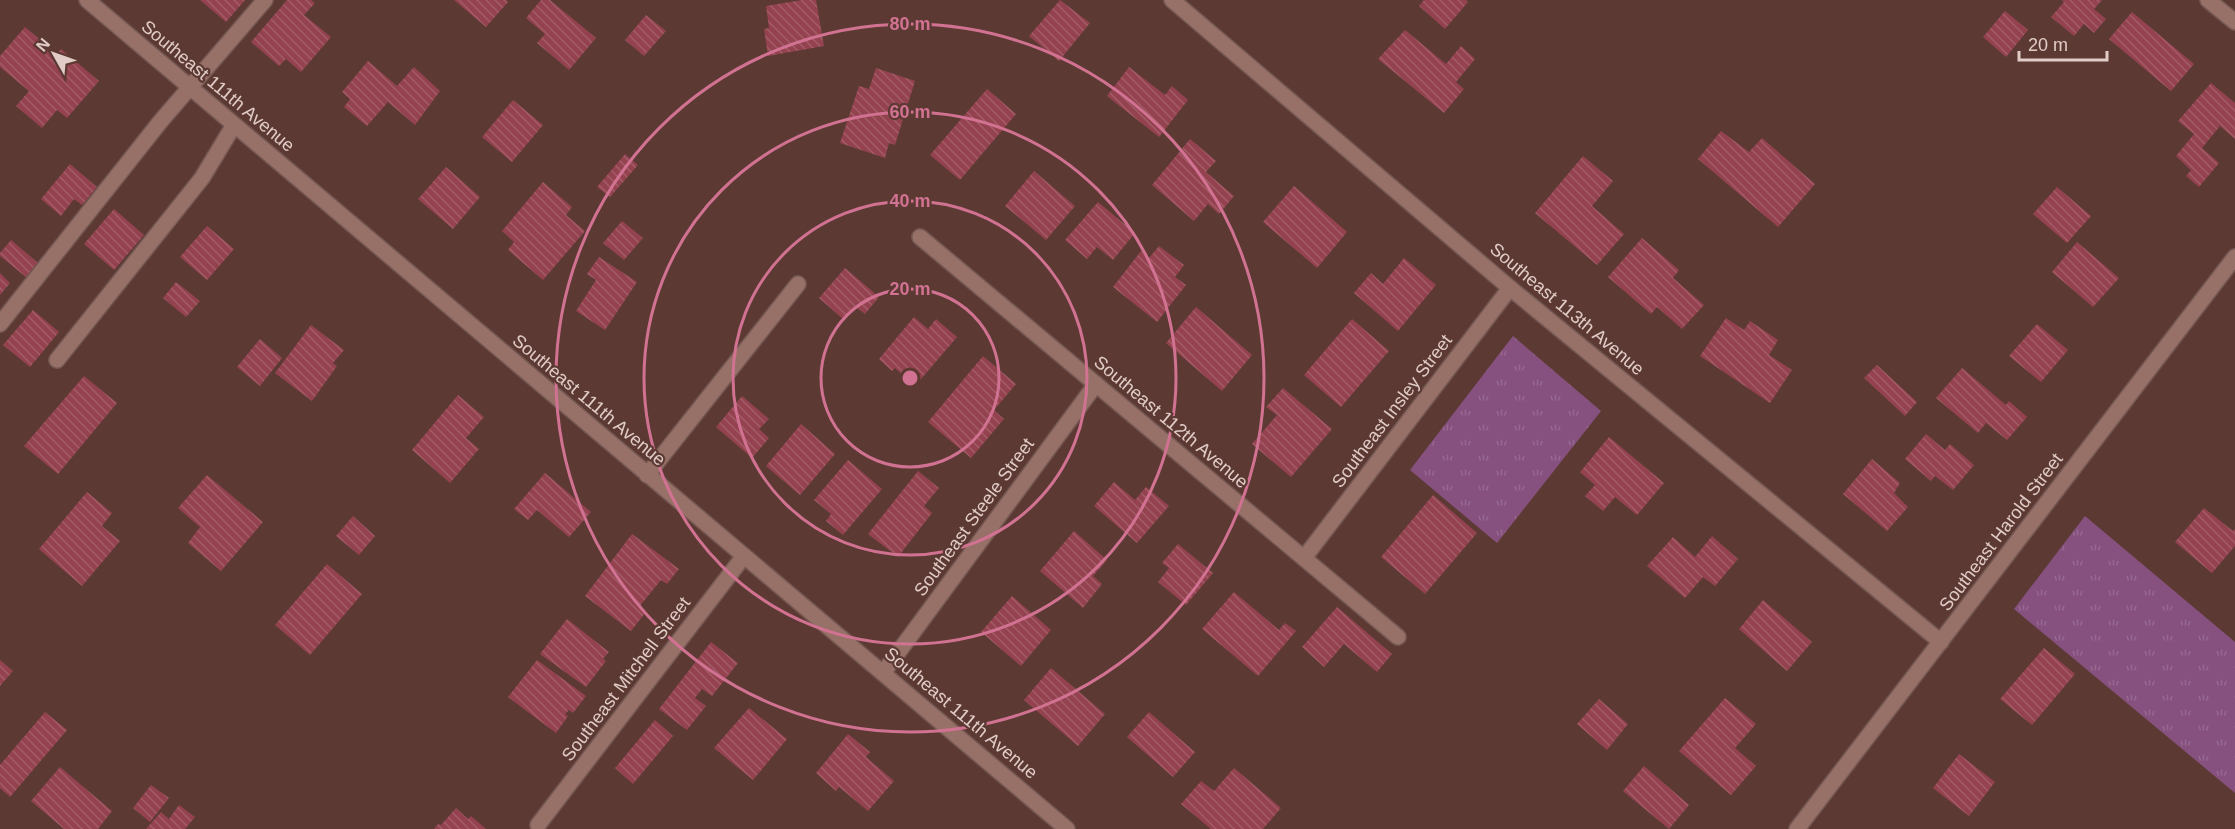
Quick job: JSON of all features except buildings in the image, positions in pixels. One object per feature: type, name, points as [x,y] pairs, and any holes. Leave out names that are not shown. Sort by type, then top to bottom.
[{"type":"street","name":"Southeast 111th Avenue","points":[[87,0],[1067,829]]},
{"type":"street","points":[[0,324],[190,87],[265,0]]},
{"type":"street","name":"Southeast 113th Avenue","points":[[1172,0],[1510,288],[1941,642]]},
{"type":"street","points":[[2208,0],[2235,22]]},
{"type":"street","points":[[57,360],[202,178],[234,125]]},
{"type":"street","name":"Southeast 112th Avenue","points":[[920,237],[1398,637]]},
{"type":"street","name":"Southeast Harold Street","points":[[1797,829],[2235,257]]},
{"type":"street","points":[[647,475],[798,284]]},
{"type":"street","name":"Southeast Insley Street","points":[[1304,558],[1510,288]]},
{"type":"street","name":"Southeast Steele Street","points":[[883,673],[1096,384]]},
{"type":"street","name":"Southeast Mitchell Street","points":[[538,825],[744,556]]},
{"type":"green space","points":[[1513,336],[1601,411],[1497,543],[1410,470]]},
{"type":"green space","points":[[2085,516],[2235,642],[2235,793],[2014,609]]}]
